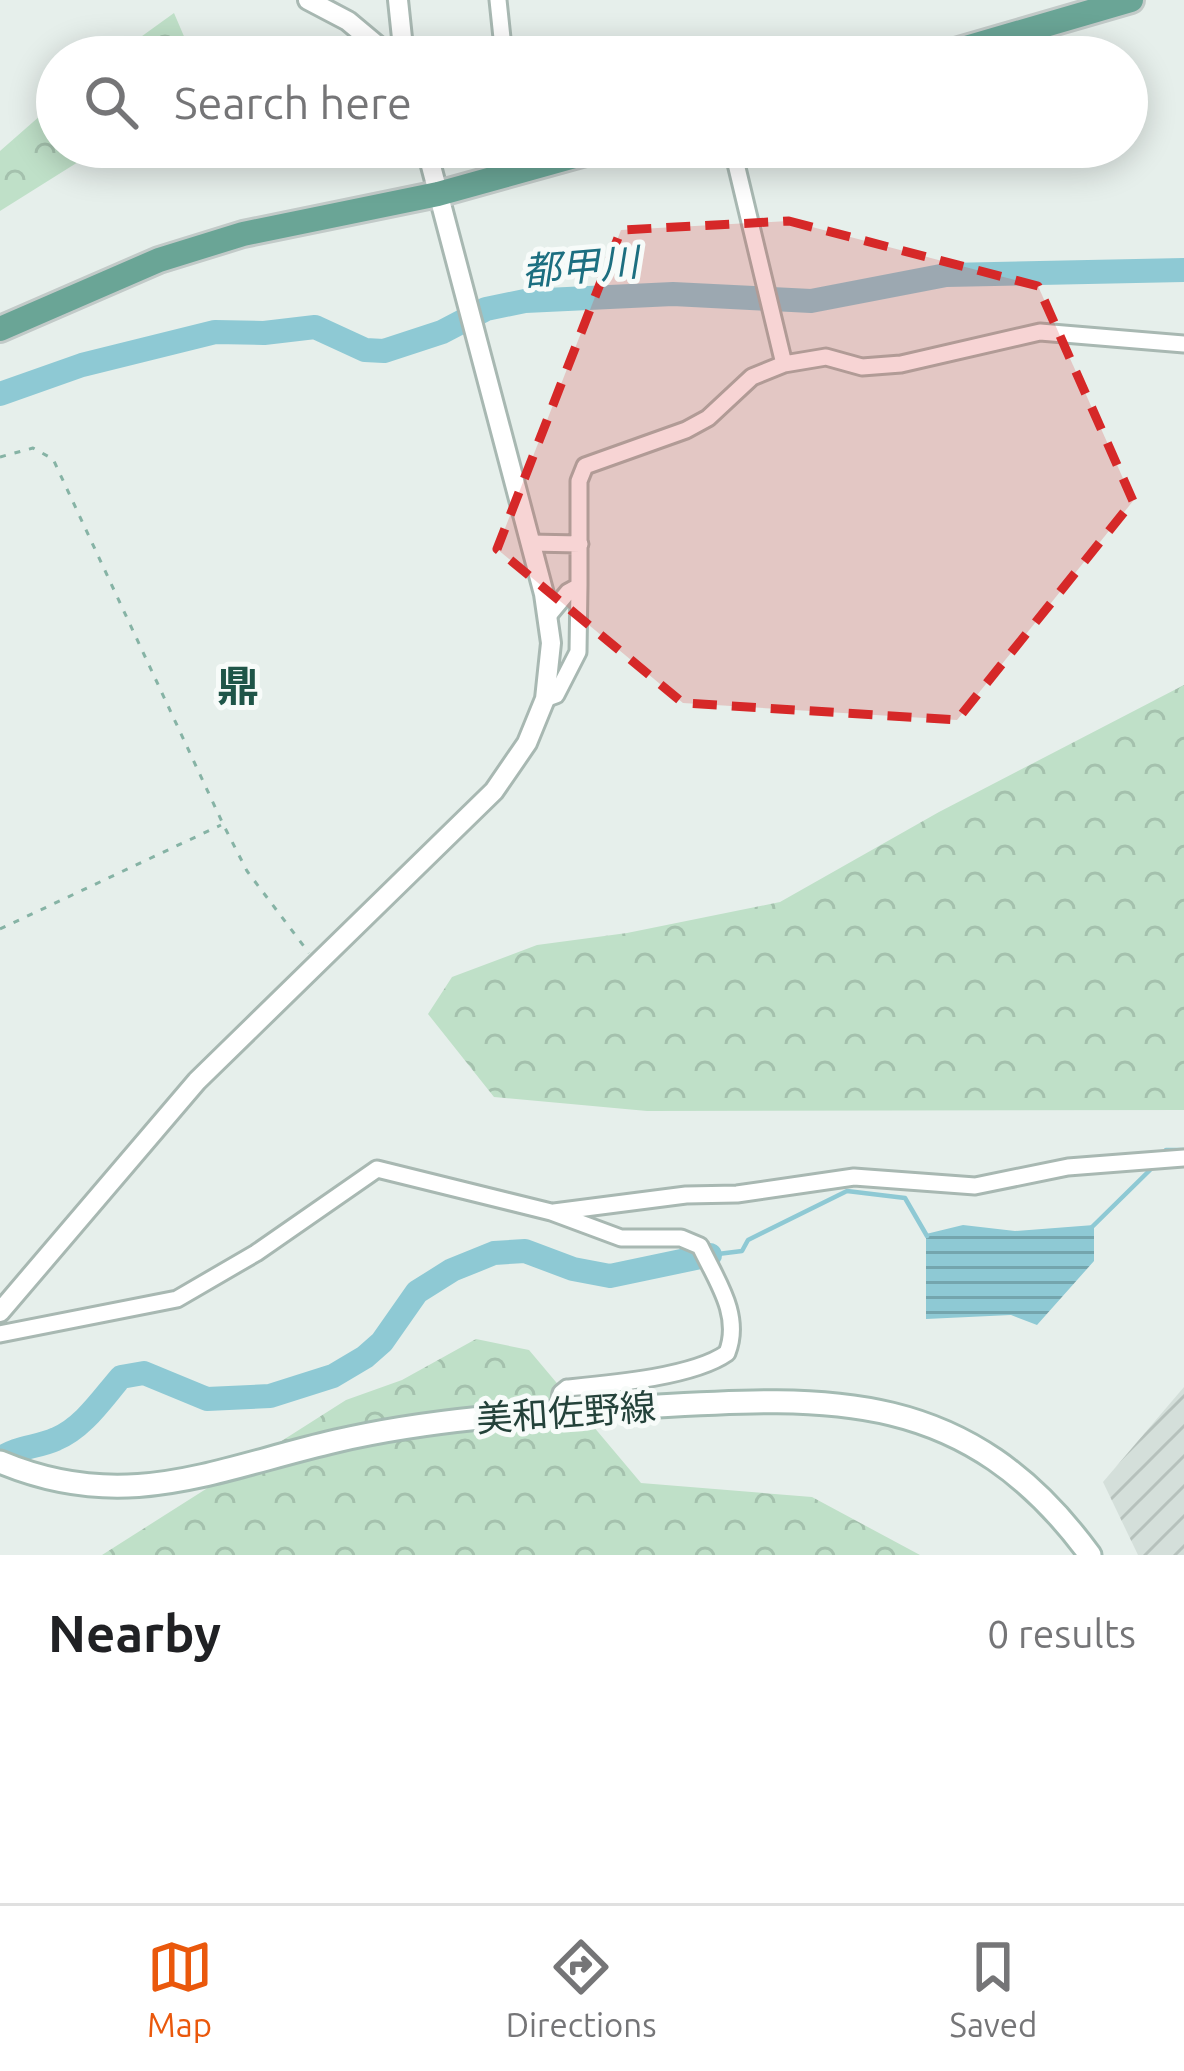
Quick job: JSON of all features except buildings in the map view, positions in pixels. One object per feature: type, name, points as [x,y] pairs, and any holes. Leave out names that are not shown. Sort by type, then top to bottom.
[{"type":"main road","points":[[1008,36],[1132,0]]},
{"type":"main road","points":[[0,329],[159,260],[243,234],[438,194],[497,168]]},
{"type":"main road","name":"美和佐野線","points":[[4,1464],[67,1482],[160,1486],[392,1430],[558,1412],[779,1400],[859,1405],[935,1428],[1004,1467],[1050,1507],[1090,1555]]},
{"type":"street","points":[[308,0],[366,35],[387,24],[398,6]]},
{"type":"street","points":[[498,0],[502,36]]},
{"type":"street","points":[[398,6],[402,36]]},
{"type":"street","points":[[0,1312],[158,1123],[494,791],[527,743],[545,698],[551,664],[548,616],[431,168]]},
{"type":"street","points":[[737,168],[784,364]]},
{"type":"street","points":[[545,698],[556,695],[578,652],[578,481],[585,466],[686,430],[708,418],[752,377],[784,364],[826,356],[862,367],[901,364],[1040,332],[1184,344]]},
{"type":"street","points":[[530,543],[580,544]]},
{"type":"street","points":[[548,616],[579,586]]},
{"type":"street","points":[[551,1212],[854,1177],[975,1186],[1068,1167],[1184,1159]]},
{"type":"street","points":[[0,1334],[177,1299],[256,1252],[377,1169],[551,1212],[621,1238],[681,1238],[704,1254],[733,1320],[732,1340],[724,1356],[647,1378],[567,1388],[561,1393],[558,1412]]},
{"type":"path","points":[[0,457],[33,448],[53,459],[248,872],[317,965]]},
{"type":"path","points":[[0,929],[223,824]]},
{"type":"highlighted area","points":[[789,221],[1038,286],[1133,501],[957,720],[683,703],[497,549],[621,230]]},
{"type":"shaded area","points":[[1184,1387],[1184,1555],[1138,1555],[1103,1482]]},
{"type":"green space","points":[[174,13],[184,36],[142,36]]},
{"type":"green space","points":[[36,119],[36,168],[69,168],[0,211],[0,151]]},
{"type":"green space","points":[[1184,685],[1184,1110],[647,1111],[494,1097],[428,1014],[452,977],[537,945],[627,933],[780,902],[939,812]]},
{"type":"green space","points":[[476,1339],[529,1350],[641,1483],[812,1497],[920,1555],[102,1555],[346,1400],[402,1380]]},
{"type":"water","points":[[963,1225],[1015,1231],[1094,1225],[1094,1261],[1037,1325],[1011,1315],[926,1319],[926,1234]]},
{"type":"waterway","name":"都甲川","points":[[0,394],[82,365],[215,332],[315,327],[365,350],[384,351],[442,332],[486,309],[525,301],[673,294],[811,301],[946,275],[1184,270]]},
{"type":"waterway","points":[[1166,1150],[1184,1150]]},
{"type":"waterway","points":[[1091,1228],[1151,1169]]},
{"type":"waterway","points":[[710,1255],[742,1251],[748,1240],[847,1191],[905,1198],[927,1236]]},
{"type":"waterway","points":[[0,1459],[75,1428],[121,1377],[144,1373],[207,1399],[270,1396],[333,1376],[382,1342],[417,1292],[452,1270],[494,1253],[525,1251],[573,1269],[610,1276],[710,1255]]},
{"type":"district","name":"鼎","points":[[238,685]]}]
